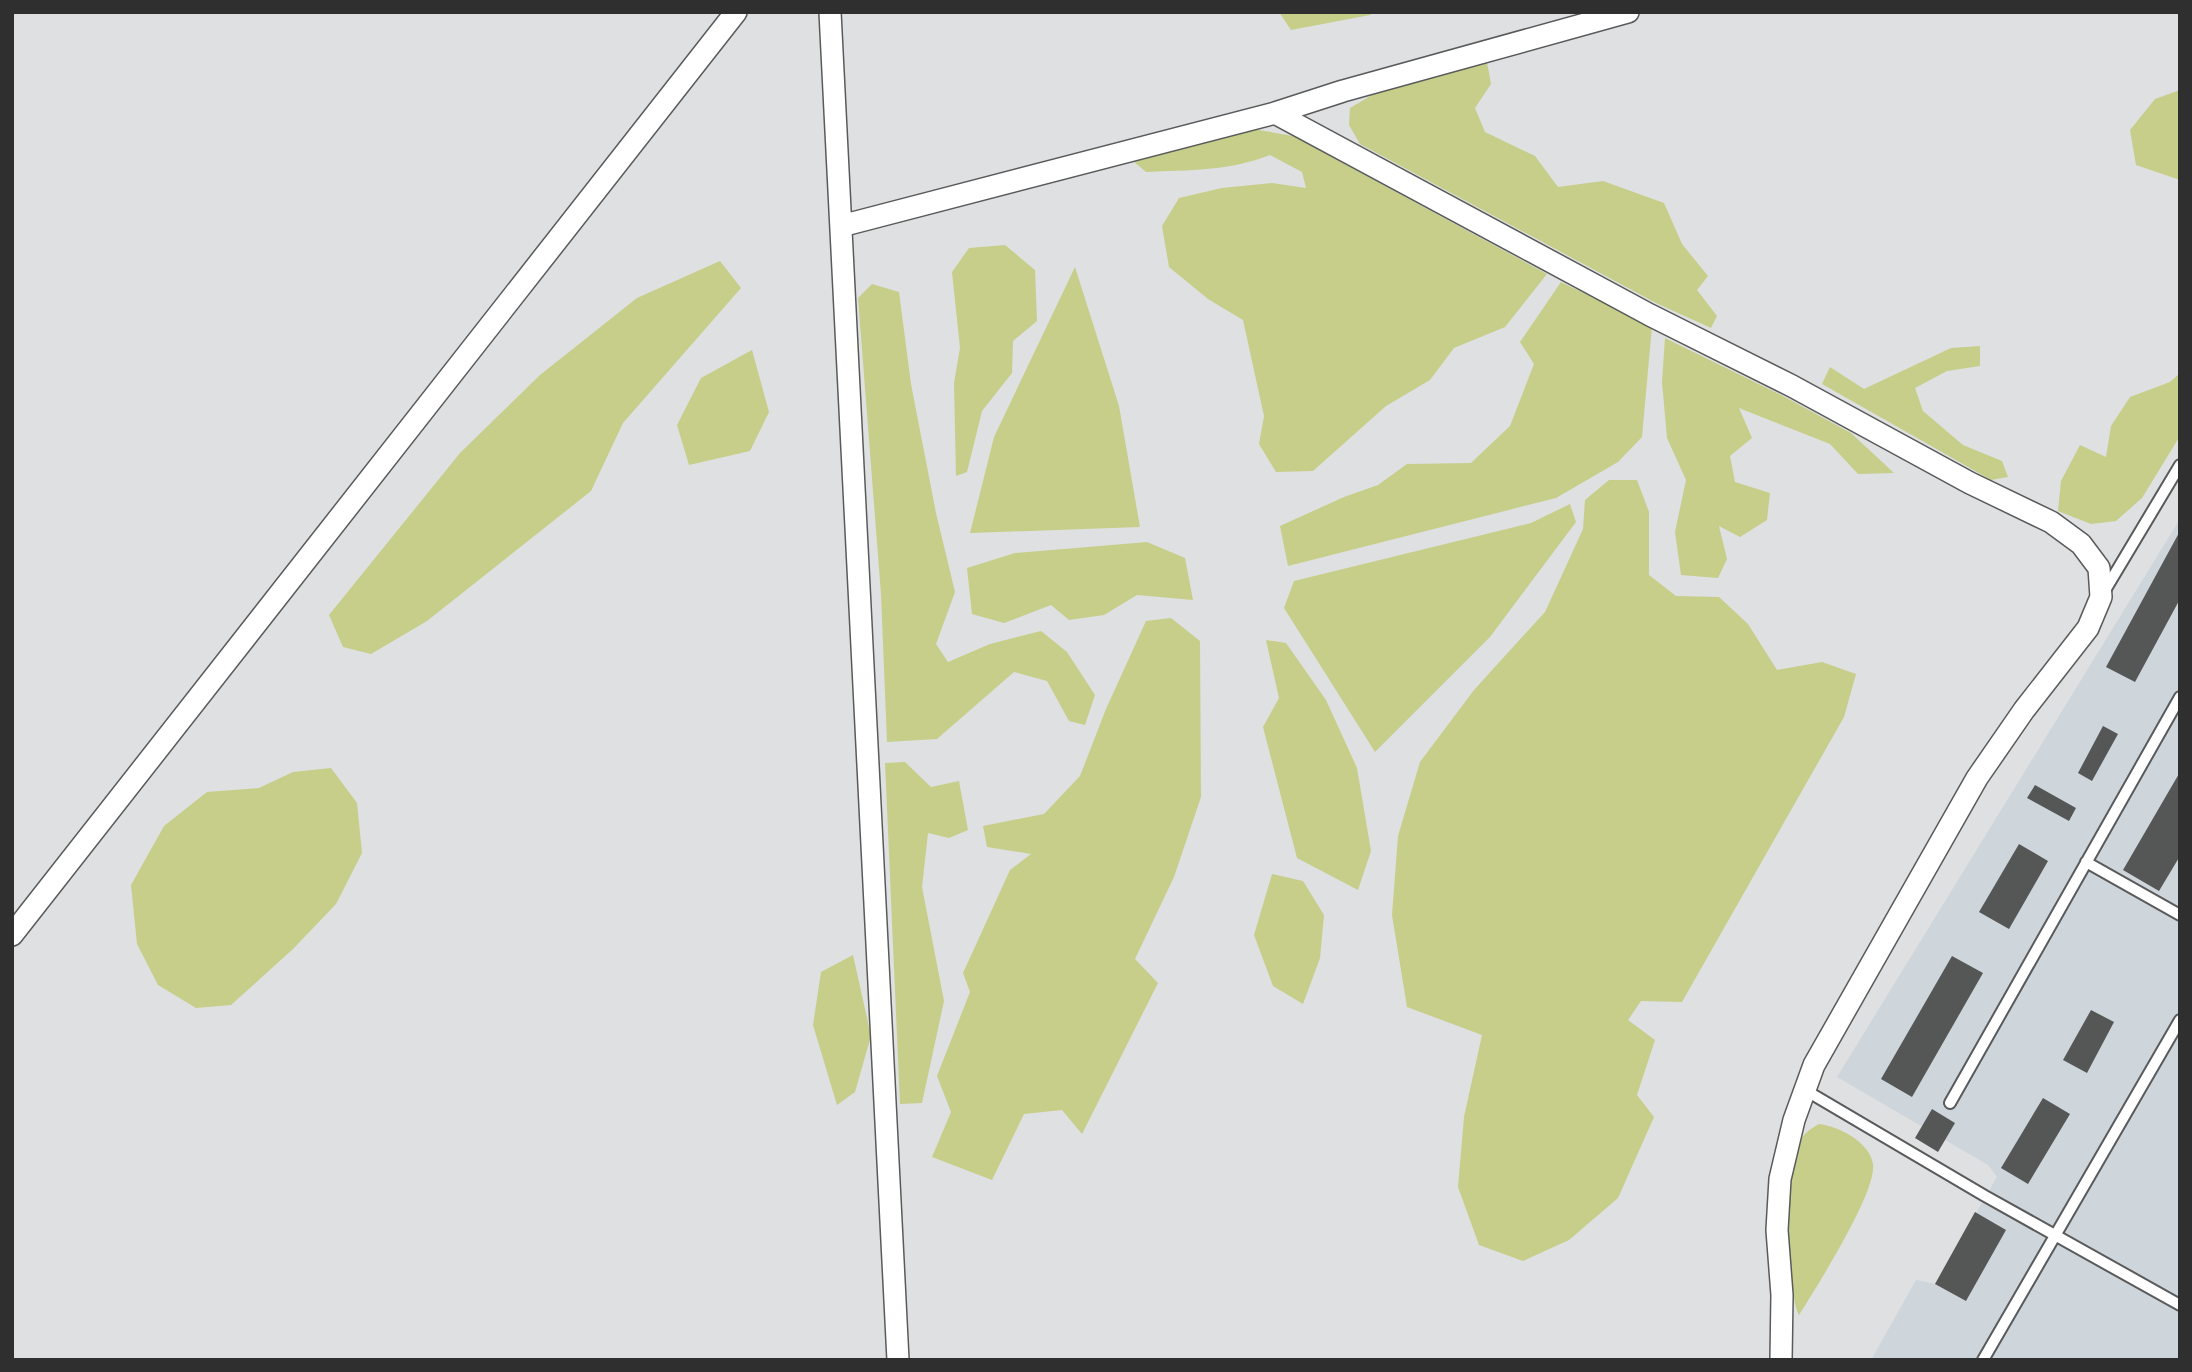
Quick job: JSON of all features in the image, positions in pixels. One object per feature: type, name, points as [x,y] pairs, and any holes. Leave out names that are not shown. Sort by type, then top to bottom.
[{"type":"street","points":[[12,935],[736,12]]},
{"type":"street","points":[[830,12],[898,1360]]},
{"type":"street","points":[[841,226],[1275,113],[1343,91],[1628,12]]},
{"type":"street","points":[[1275,113],[1650,315],[1791,386],[1970,483],[2052,523],[2081,544],[2099,568],[2101,597],[2088,628],[2024,710],[1977,778],[1814,1065],[1794,1120],[1780,1179],[1777,1230],[1782,1295],[1782,1360]]},
{"type":"lane","points":[[2101,597],[2180,466]]},
{"type":"lane","points":[[1950,1103],[2180,698]]},
{"type":"lane","points":[[2087,862],[2180,915]]},
{"type":"lane","points":[[1983,1360],[2180,1020]]},
{"type":"lane","points":[[1805,1090],[2180,1305]]},
{"type":"shaded area","points":[[2180,519],[2180,1360],[1871,1360],[1916,1280],[1935,1284],[1997,1177],[1988,1165],[1837,1077]]},
{"type":"green space","points":[[1279,12],[1374,12],[1291,30]]},
{"type":"green space","points":[[1487,62],[1491,84],[1475,108],[1485,132],[1535,156],[1558,187],[1603,181],[1664,203],[1682,244],[1708,276],[1697,290],[1717,316],[1711,328],[1656,303],[1360,144],[1349,125],[1350,108],[1372,95]]},
{"type":"green space","points":[[2180,90],[2180,180],[2136,165],[2130,130],[2155,99]]},
{"type":"green space","points":[[1248,128],[1293,136],[1547,274],[1505,327],[1454,348],[1430,380],[1386,406],[1313,471],[1276,472],[1259,444],[1264,416],[1243,320],[1208,299],[1169,267],[1162,226],[1179,198],[1222,188],[1272,183],[1306,188],[1302,172],[1270,155],[1224,167],[1177,171],[1146,172],[1133,161]]},
{"type":"green space","points":[[1005,245],[1035,270],[1037,321],[1013,341],[1012,373],[982,411],[967,472],[956,476],[954,383],[960,348],[952,272],[969,248]]},
{"type":"green space","points":[[720,261],[741,288],[623,423],[591,491],[427,621],[371,654],[343,647],[329,615],[460,453],[540,375],[637,298]]},
{"type":"green space","points":[[1075,267],[1119,406],[1140,527],[970,533],[994,437]]},
{"type":"green space","points":[[1561,282],[1652,326],[1642,437],[1618,462],[1556,498],[1288,566],[1280,526],[1378,485],[1407,464],[1471,463],[1510,426],[1534,364],[1520,342]]},
{"type":"green space","points":[[872,284],[899,292],[911,384],[936,513],[955,592],[936,644],[948,662],[990,644],[1041,631],[1067,652],[1095,695],[1085,725],[1069,721],[1047,681],[1014,672],[937,739],[887,742],[881,594],[858,298]]},
{"type":"green space","points":[[1665,338],[1851,433],[1894,473],[1858,474],[1830,444],[1739,408],[1752,438],[1730,456],[1735,482],[1770,493],[1767,520],[1740,537],[1719,526],[1727,559],[1718,578],[1681,575],[1675,532],[1686,480],[1667,438],[1662,382]]},
{"type":"green space","points":[[1980,346],[1980,366],[1947,371],[1915,388],[1923,411],[1963,445],[2002,461],[2008,477],[1991,480],[1822,384],[1830,367],[1864,389],[1951,348]]},
{"type":"green space","points":[[752,350],[769,412],[750,451],[689,465],[677,425],[701,378]]},
{"type":"green space","points":[[2180,373],[2180,436],[2142,498],[2116,521],[2091,524],[2058,511],[2061,481],[2080,445],[2106,457],[2111,426],[2130,397],[2170,382]]},
{"type":"green space","points":[[1609,480],[1637,480],[1649,512],[1649,575],[1676,596],[1719,597],[1748,624],[1777,670],[1822,662],[1856,674],[1844,717],[1682,1002],[1641,1001],[1628,1020],[1655,1040],[1637,1095],[1654,1117],[1618,1198],[1569,1240],[1523,1261],[1479,1245],[1458,1187],[1464,1117],[1482,1035],[1407,1007],[1392,915],[1398,836],[1420,762],[1474,690],[1545,612],[1583,529],[1585,500]]},
{"type":"green space","points":[[1570,504],[1576,522],[1490,637],[1375,752],[1284,608],[1294,581],[1531,523]]},
{"type":"green space","points":[[1147,542],[1185,558],[1193,600],[1137,595],[1104,615],[1069,620],[1051,605],[1004,623],[972,614],[967,568],[1015,553]]},
{"type":"green space","points":[[1171,618],[1200,641],[1201,797],[1174,877],[1135,959],[1158,983],[1082,1134],[1062,1110],[1024,1114],[992,1180],[932,1157],[951,1112],[937,1076],[970,992],[963,973],[1010,870],[1031,854],[987,847],[983,826],[1044,814],[1080,776],[1106,709],[1146,621]]},
{"type":"green space","points":[[1266,640],[1286,643],[1326,700],[1357,768],[1371,851],[1358,890],[1297,858],[1263,727],[1279,698]]},
{"type":"green space","points":[[905,762],[931,787],[959,781],[968,830],[949,838],[928,833],[922,887],[944,1001],[922,1103],[900,1104],[885,763]]},
{"type":"green space","points":[[331,768],[357,803],[362,853],[336,904],[293,949],[231,1005],[196,1008],[158,985],[137,944],[131,885],[164,826],[207,792],[259,788],[293,772]]},
{"type":"green space","points":[[1272,874],[1303,881],[1324,915],[1320,958],[1303,1004],[1273,986],[1254,935]]},
{"type":"green space","points":[[853,955],[871,1036],[855,1092],[837,1105],[813,1025],[821,972]]},
{"type":"green space","points":[[1819,1124],[1835,1128],[1860,1142],[1871,1156],[1872,1177],[1866,1196],[1844,1240],[1799,1315],[1791,1268],[1790,1173],[1801,1139]]},
{"type":"building","points":[[2180,531],[2180,599],[2135,682],[2106,667]]},
{"type":"building","points":[[2103,726],[2118,734],[2092,781],[2078,773]]},
{"type":"building","points":[[2180,772],[2180,856],[2159,891],[2123,870]]},
{"type":"building","points":[[2035,785],[2076,808],[2069,821],[2027,798]]},
{"type":"building","points":[[2019,844],[2048,861],[2009,929],[1979,912]]},
{"type":"building","points":[[1952,956],[1983,973],[1912,1097],[1881,1079]]},
{"type":"building","points":[[2091,1010],[2114,1022],[2087,1073],[2063,1060]]},
{"type":"building","points":[[2043,1098],[2070,1114],[2028,1184],[2001,1168]]},
{"type":"building","points":[[1932,1109],[1955,1123],[1938,1152],[1915,1138]]},
{"type":"building","points":[[1975,1212],[2006,1230],[1966,1301],[1935,1284]]}]
